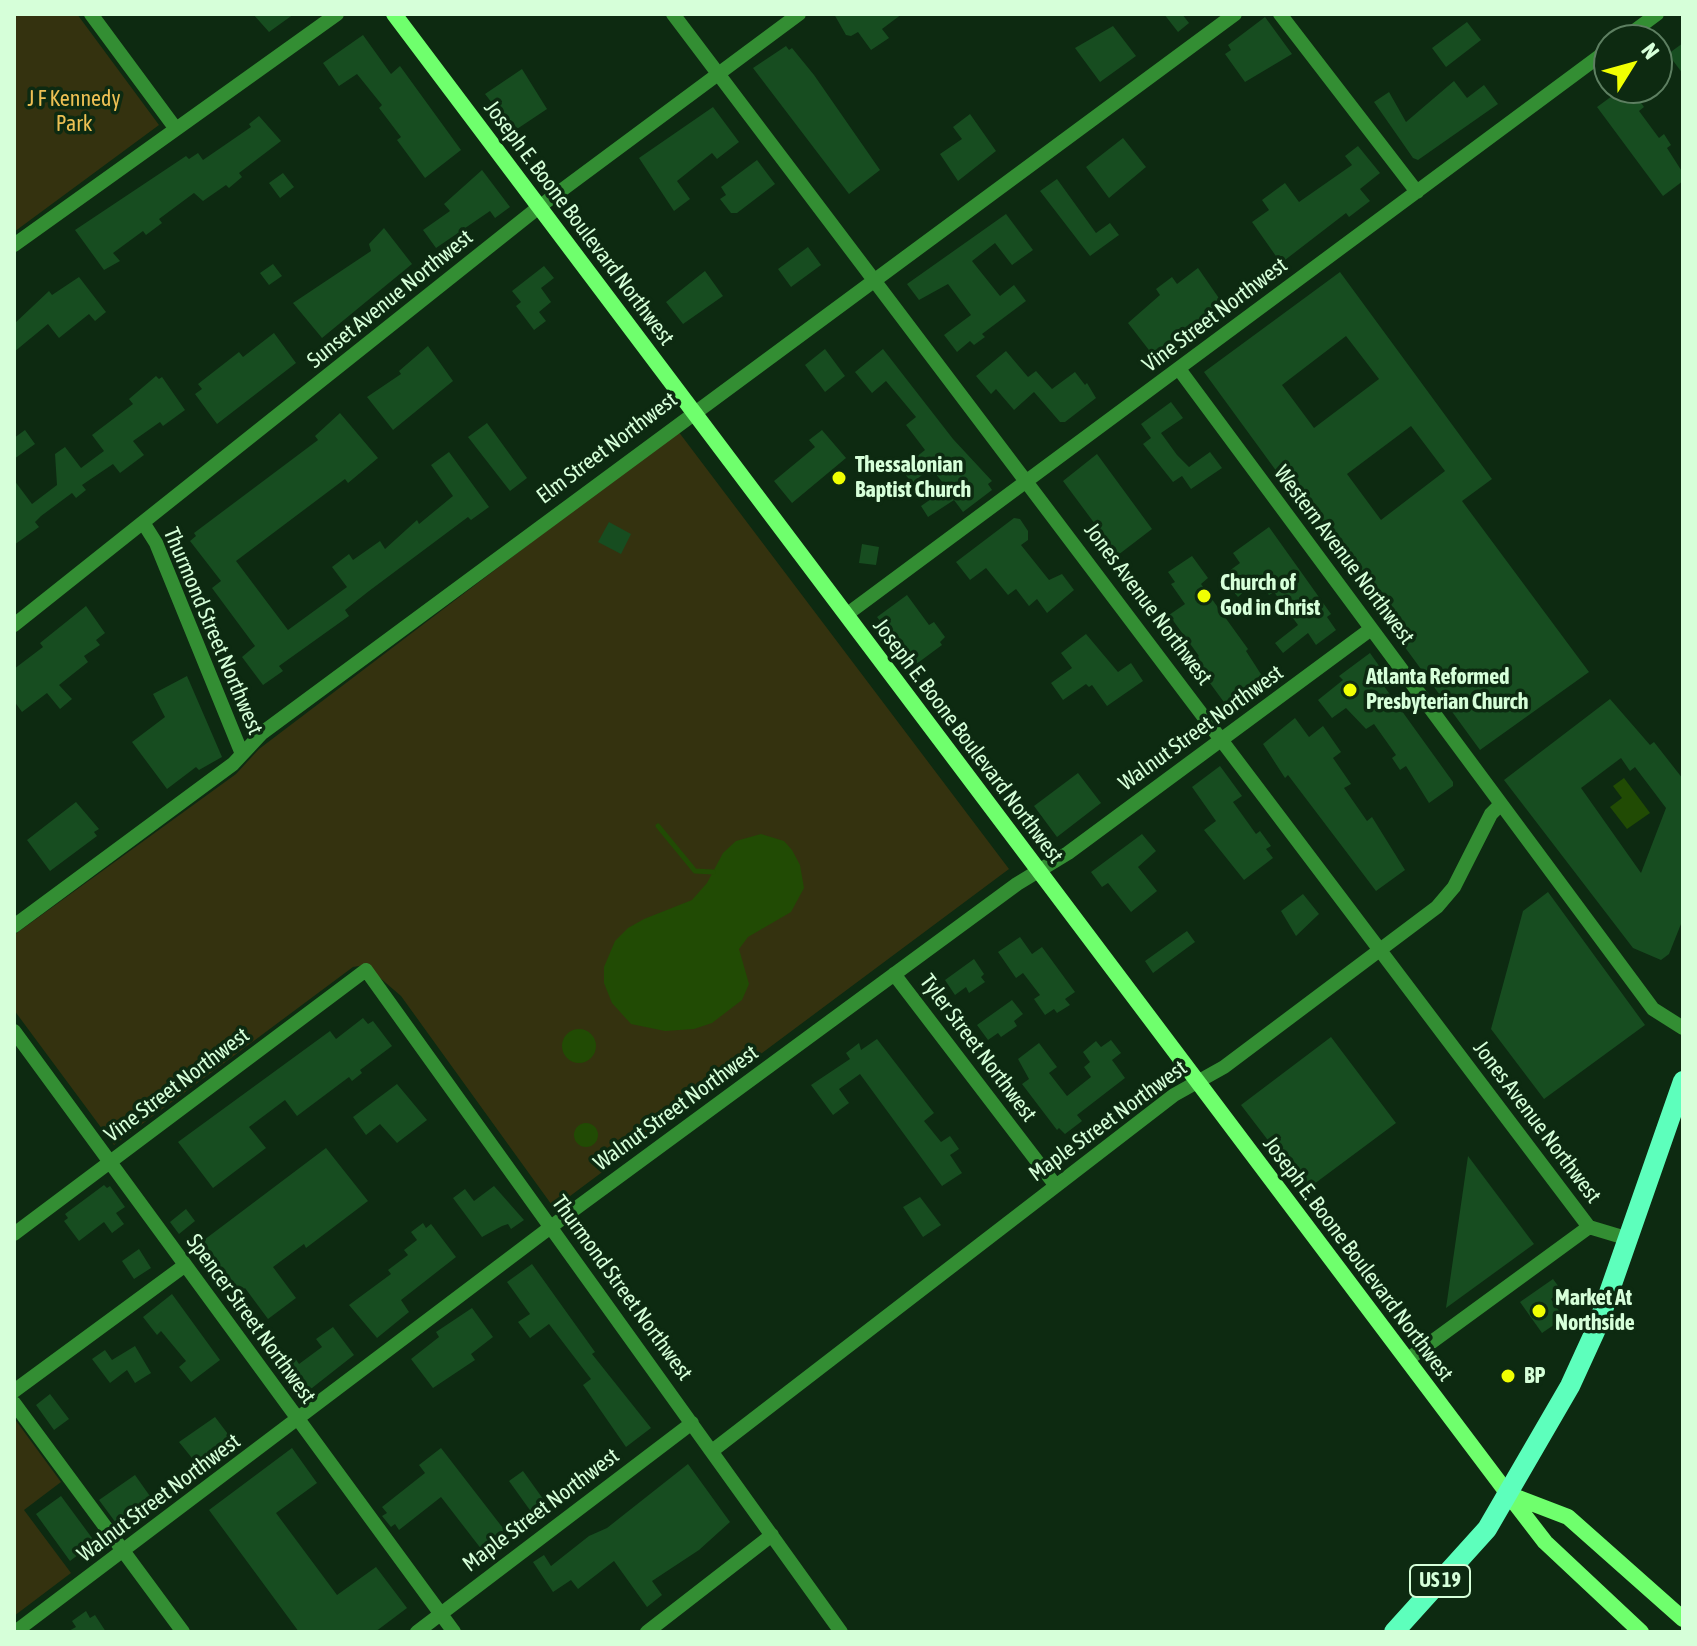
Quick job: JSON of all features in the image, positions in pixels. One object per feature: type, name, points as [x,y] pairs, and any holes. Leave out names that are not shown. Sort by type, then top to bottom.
[{"type":"main road","name":"Joseph E. Boone Boulevard Northwest","points":[[394,14],[1508,1494],[1545,1542],[1641,1632]]},
{"type":"main road","name":"US 19","points":[[1394,1632],[1487,1529],[1584,1358],[1683,1081]]},
{"type":"main road","points":[[1508,1494],[1568,1517],[1683,1619]]},
{"type":"street","points":[[91,14],[176,129]]},
{"type":"street","points":[[14,245],[337,14]]},
{"type":"street","name":"Jones Avenue Northwest","points":[[673,14],[1589,1227],[1629,1239]]},
{"type":"street","name":"Sunset Avenue Northwest","points":[[14,625],[539,207],[799,14]]},
{"type":"street","name":"Elm Street Northwest","points":[[14,926],[242,754],[250,742],[1235,14]]},
{"type":"street","points":[[1280,14],[1417,192]]},
{"type":"street","name":"Vine Street Northwest","points":[[846,615],[1593,61]]},
{"type":"street","name":"Western Avenue Northwest","points":[[1179,369],[1653,1009],[1683,1028]]},
{"type":"street","name":"Thurmond Street Northwest","points":[[144,524],[156,543],[242,754]]},
{"type":"street","name":"Walnut Street Northwest","points":[[15,1632],[551,1227],[894,974],[1068,853],[1371,629]]},
{"type":"street","name":"Maple Street Northwest","points":[[712,1451],[1174,1095],[1224,1067],[1437,907],[1454,887],[1491,814],[1501,804]]},
{"type":"street","name":"Vine Street Northwest","points":[[14,1234],[366,970]]},
{"type":"street","name":"Thurmond Street Northwest","points":[[366,970],[841,1632]]},
{"type":"street","name":"Tyler Street Northwest","points":[[894,974],[1056,1186]]},
{"type":"street","name":"Spencer Street Northwest","points":[[14,1031],[454,1632]]},
{"type":"street","points":[[1407,1360],[1589,1227]]},
{"type":"street","points":[[14,1391],[184,1266]]},
{"type":"street","points":[[14,1403],[183,1632]]},
{"type":"street","name":"Maple Street Northwest","points":[[417,1632],[692,1423]]},
{"type":"street","points":[[647,1632],[772,1535]]},
{"type":"green space","name":"J F Kennedy Park","points":[[14,14],[77,14],[159,125],[14,232]]},
{"type":"green space","points":[[678,431],[1009,869],[554,1208],[401,996],[365,965],[353,967],[114,1145],[14,1010],[14,935],[236,774],[259,749]]},
{"type":"green space","points":[[14,1418],[61,1482],[24,1510],[71,1573],[14,1616]]},
{"type":"shaded area","points":[[1624,778],[1650,813],[1627,829],[1610,807],[1622,798],[1613,786]]},
{"type":"shaded area","points":[[761,834],[784,841],[792,850],[800,865],[804,888],[791,912],[748,937],[739,949],[749,984],[742,1000],[712,1023],[694,1029],[665,1031],[631,1024],[612,1003],[604,983],[604,967],[615,941],[628,928],[644,919],[692,900],[707,883],[723,853],[736,841]]},
{"type":"shaded area","points":[[579,1029],[591,1034],[596,1046],[591,1058],[579,1063],[567,1058],[562,1046],[567,1034]]},
{"type":"shaded area","points":[[586,1123],[597,1130],[598,1135],[591,1146],[586,1147],[575,1140],[574,1135],[581,1124]]},
{"type":"building","points":[[253,14],[294,14],[269,32]]},
{"type":"building","points":[[834,14],[902,14],[882,29],[889,38],[871,50],[858,32],[846,35]]},
{"type":"building","points":[[1164,14],[1182,14],[1189,23],[1178,32]]},
{"type":"building","points":[[1265,17],[1292,54],[1245,82],[1225,54],[1231,50],[1228,45]]},
{"type":"building","points":[[1467,22],[1481,40],[1446,67],[1432,48]]},
{"type":"building","points":[[1113,26],[1136,56],[1100,82],[1075,48]]},
{"type":"building","points":[[363,35],[391,74],[400,66],[461,150],[425,178],[397,140],[401,137],[379,108],[382,105],[357,74],[339,86],[323,63]]},
{"type":"building","points":[[1683,43],[1683,74],[1673,61],[1673,50]]},
{"type":"building","points":[[786,46],[789,50],[792,48],[814,75],[880,170],[849,194],[753,68]]},
{"type":"building","points":[[522,69],[547,109],[514,131],[485,94]]},
{"type":"building","points":[[1454,81],[1467,98],[1484,85],[1498,104],[1418,160],[1413,158],[1374,102],[1389,92],[1406,122]]},
{"type":"building","points":[[1601,104],[1642,104],[1644,107],[1639,111],[1659,138],[1664,134],[1671,145],[1667,148],[1683,173],[1683,181],[1663,196],[1597,107]]},
{"type":"building","points":[[713,107],[739,142],[717,159],[712,153],[677,181],[690,199],[674,211],[639,158]]},
{"type":"building","points":[[970,114],[996,151],[958,181],[940,154],[962,139],[953,127]]},
{"type":"building","points":[[259,116],[281,141],[239,173],[242,177],[229,188],[226,185],[203,201],[194,193],[159,219],[162,223],[146,235],[143,231],[113,253],[120,261],[104,270],[75,230],[186,156],[189,159],[198,153],[203,160],[251,127],[249,124]]},
{"type":"building","points":[[1123,138],[1146,167],[1109,198],[1086,167]]},
{"type":"building","points":[[1358,146],[1380,173],[1360,189],[1370,201],[1349,217],[1346,213],[1285,260],[1282,256],[1278,259],[1252,222],[1269,210],[1262,200],[1285,183],[1299,202],[1352,165],[1345,156]]},
{"type":"building","points":[[757,160],[775,184],[737,213],[731,213],[720,199],[726,195],[721,187]]},
{"type":"building","points":[[482,170],[510,207],[495,218],[490,211],[436,248],[423,230],[450,211],[444,204]]},
{"type":"building","points":[[283,173],[294,187],[280,198],[269,183]]},
{"type":"building","points":[[1057,179],[1096,233],[1110,223],[1119,235],[1090,256],[1040,191]]},
{"type":"building","points":[[1006,214],[1033,250],[1012,265],[995,243],[972,261],[1000,296],[1014,285],[1026,301],[982,334],[985,337],[974,345],[970,341],[957,352],[944,335],[971,315],[948,284],[919,300],[907,284]]},
{"type":"building","points":[[384,228],[412,264],[322,338],[293,303],[371,251],[369,244]]},
{"type":"building","points":[[808,247],[821,265],[791,287],[778,269]]},
{"type":"building","points":[[273,264],[282,276],[269,285],[260,273]]},
{"type":"building","points":[[544,266],[554,278],[541,288],[551,302],[539,312],[546,321],[534,330],[516,306],[521,302],[512,291]]},
{"type":"building","points":[[1198,268],[1223,304],[1152,354],[1128,323],[1160,295],[1156,289],[1172,277],[1177,284]]},
{"type":"building","points":[[705,271],[723,296],[683,324],[666,302]]},
{"type":"building","points":[[1340,272],[1492,479],[1462,501],[1589,672],[1480,750],[1204,372]],"holes":[[[1346,336],[1379,379],[1314,428],[1282,385]],[[1411,426],[1445,471],[1381,520],[1347,474]]]},
{"type":"building","points":[[79,277],[106,312],[95,321],[89,314],[59,338],[48,324],[14,352],[14,324],[49,291],[52,295]]},
{"type":"building","points":[[274,333],[296,363],[217,424],[195,394],[202,389],[198,384],[239,352],[243,357]]},
{"type":"building","points":[[428,346],[453,381],[393,430],[367,397],[401,374],[399,371]]},
{"type":"building","points":[[825,349],[845,376],[825,392],[805,365]]},
{"type":"building","points":[[883,349],[953,439],[992,481],[988,484],[992,490],[963,512],[954,500],[928,517],[921,506],[947,488],[931,468],[912,483],[901,469],[925,450],[906,425],[916,417],[886,381],[872,393],[855,372]]},
{"type":"building","points":[[1006,351],[1028,377],[1036,371],[1052,389],[1075,372],[1085,385],[1087,383],[1096,398],[1065,422],[1060,422],[1034,392],[1014,410],[996,389],[991,394],[976,376]]},
{"type":"building","points":[[156,376],[159,379],[162,377],[185,410],[163,426],[160,422],[133,441],[144,455],[120,473],[113,464],[82,485],[86,490],[76,498],[72,493],[41,516],[35,522],[39,527],[14,545],[14,480],[32,504],[57,485],[55,454],[65,447],[81,468],[104,451],[92,435],[133,404],[129,399]]},
{"type":"building","points":[[1171,402],[1183,418],[1161,433],[1177,455],[1189,467],[1210,452],[1222,468],[1191,489],[1182,476],[1173,482],[1143,444],[1151,438],[1141,424]]},
{"type":"building","points":[[340,413],[378,458],[348,483],[345,479],[236,561],[288,630],[347,587],[332,567],[349,554],[353,560],[380,541],[385,549],[417,520],[419,524],[453,496],[431,465],[449,452],[489,507],[471,520],[468,517],[369,591],[345,610],[349,616],[279,666],[283,671],[263,685],[242,657],[255,646],[212,588],[221,581],[190,541],[196,536],[194,533],[318,440],[315,436]]},
{"type":"building","points":[[487,423],[527,478],[510,491],[468,437]]},
{"type":"building","points":[[25,430],[35,444],[14,459],[14,438]]},
{"type":"building","points":[[822,430],[846,458],[792,503],[774,481],[815,447],[809,440]]},
{"type":"building","points":[[1097,454],[1152,529],[1118,555],[1063,481]]},
{"type":"building","points":[[1014,518],[1020,519],[1028,531],[1028,540],[1021,545],[1049,580],[1062,574],[1074,590],[1047,613],[1037,599],[1029,606],[1016,589],[1008,595],[986,568],[970,580],[956,562]]},
{"type":"building","points":[[609,522],[631,534],[621,554],[598,542]]},
{"type":"building","points":[[1269,527],[1331,614],[1327,617],[1336,630],[1316,645],[1308,633],[1283,653],[1275,643],[1298,625],[1274,592],[1269,595],[1258,579],[1238,597],[1221,577],[1240,563],[1233,553]]},
{"type":"building","points":[[862,544],[879,547],[876,565],[859,563]]},
{"type":"building","points":[[1192,556],[1208,578],[1201,584],[1248,649],[1246,651],[1266,682],[1229,709],[1193,660],[1199,656],[1169,615],[1185,604],[1171,584],[1175,582],[1168,572]]},
{"type":"building","points":[[907,595],[929,625],[934,622],[945,637],[940,642],[942,645],[915,665],[877,617]]},
{"type":"building","points":[[86,606],[105,633],[96,640],[100,645],[84,656],[88,662],[59,685],[72,699],[60,709],[47,693],[22,712],[14,701],[14,669],[43,647],[40,643]]},
{"type":"building","points":[[1086,634],[1118,672],[1131,663],[1143,681],[1107,706],[1092,685],[1089,687],[1086,684],[1063,700],[1051,683],[1072,668],[1061,653]]},
{"type":"building","points":[[1370,653],[1387,677],[1381,682],[1453,782],[1453,786],[1429,803],[1406,766],[1400,770],[1392,758],[1396,755],[1374,724],[1366,729],[1346,708],[1332,718],[1318,700],[1343,680],[1339,676]]},
{"type":"building","points":[[187,676],[222,757],[199,770],[196,767],[167,789],[132,742],[165,717],[153,694]]},
{"type":"building","points":[[1610,699],[1650,745],[1654,742],[1683,779],[1683,919],[1669,954],[1661,960],[1633,948],[1504,780]],"holes":[[[1621,758],[1630,771],[1635,767],[1666,808],[1641,873],[1581,788]]]},
{"type":"building","points":[[1295,718],[1309,737],[1323,726],[1341,752],[1333,758],[1351,784],[1344,788],[1367,821],[1372,817],[1405,870],[1376,891],[1288,775],[1285,778],[1263,744]]},
{"type":"building","points":[[1220,766],[1242,796],[1233,802],[1256,834],[1260,831],[1271,846],[1266,849],[1273,858],[1244,880],[1204,830],[1216,821],[1192,787]]},
{"type":"building","points":[[1078,773],[1101,803],[1057,837],[1034,806]]},
{"type":"building","points":[[76,802],[99,829],[94,832],[97,836],[50,871],[27,840]]},
{"type":"building","points":[[1142,834],[1156,851],[1138,867],[1157,891],[1131,912],[1108,883],[1102,887],[1091,872]]},
{"type":"building","points":[[1548,892],[1645,1025],[1544,1099],[1491,1029],[1523,911]]},
{"type":"building","points":[[1303,894],[1319,914],[1296,936],[1281,911]]},
{"type":"building","points":[[1187,931],[1195,942],[1153,973],[1145,961]]},
{"type":"building","points":[[1020,937],[1032,954],[1042,947],[1075,992],[1065,999],[1070,1005],[1057,1013],[1054,1009],[1045,1015],[1034,999],[1040,995],[1023,973],[1016,978],[998,952]]},
{"type":"building","points":[[974,959],[984,974],[981,977],[985,982],[969,993],[966,987],[955,995],[945,980]]},
{"type":"building","points":[[1012,1000],[1023,1014],[1014,1021],[1017,1026],[1001,1037],[998,1033],[988,1040],[977,1025]]},
{"type":"building","points":[[363,1018],[368,1024],[373,1021],[392,1046],[360,1070],[362,1073],[352,1081],[349,1077],[297,1116],[285,1100],[249,1127],[266,1148],[213,1188],[178,1142],[330,1031],[336,1039]]},
{"type":"building","points":[[1331,1037],[1396,1123],[1306,1190],[1241,1105]]},
{"type":"building","points":[[877,1039],[934,1113],[924,1121],[941,1142],[950,1136],[959,1149],[950,1155],[962,1173],[942,1186],[860,1074],[839,1089],[849,1103],[833,1115],[811,1085],[850,1059],[846,1053],[859,1043],[861,1050]]},
{"type":"building","points":[[1111,1040],[1121,1053],[1112,1060],[1125,1078],[1077,1115],[1082,1121],[1065,1134],[1059,1128],[1057,1130],[1022,1084],[1029,1079],[1018,1059],[1039,1043],[1057,1067],[1049,1073],[1067,1096],[1091,1077],[1084,1067],[1090,1062],[1083,1052],[1096,1041],[1101,1047]]},
{"type":"building","points":[[397,1084],[427,1120],[397,1143],[380,1124],[366,1135],[353,1117]]},
{"type":"building","points":[[326,1148],[368,1201],[306,1248],[304,1244],[273,1267],[296,1298],[268,1319],[245,1288],[238,1294],[200,1243]]},
{"type":"building","points":[[1468,1156],[1534,1244],[1446,1308]]},
{"type":"building","points":[[104,1185],[107,1188],[110,1186],[125,1207],[116,1213],[124,1224],[112,1233],[104,1222],[79,1241],[64,1221],[68,1218],[65,1214]]},
{"type":"building","points":[[494,1186],[524,1220],[511,1229],[508,1224],[482,1237],[453,1198],[465,1189],[474,1201]]},
{"type":"building","points":[[920,1197],[941,1225],[923,1237],[903,1207]]},
{"type":"building","points":[[186,1209],[195,1221],[179,1234],[170,1222]]},
{"type":"building","points":[[423,1223],[426,1228],[431,1224],[456,1257],[401,1300],[409,1312],[377,1338],[349,1305],[391,1274],[388,1270],[408,1255],[404,1250],[417,1240],[411,1232]]},
{"type":"building","points":[[139,1249],[151,1268],[134,1279],[122,1261]]},
{"type":"building","points":[[532,1264],[595,1352],[592,1354],[651,1428],[626,1447],[583,1385],[591,1379],[549,1324],[530,1338],[518,1322],[530,1314],[507,1282]]},
{"type":"building","points":[[1553,1279],[1562,1291],[1551,1299],[1564,1318],[1542,1333],[1520,1302]]},
{"type":"building","points":[[172,1294],[220,1360],[191,1382],[179,1367],[186,1361],[161,1331],[157,1335],[143,1317]]},
{"type":"building","points":[[472,1308],[493,1337],[471,1354],[475,1360],[433,1388],[411,1359],[439,1337],[436,1332]]},
{"type":"building","points":[[333,1327],[354,1355],[298,1399],[275,1368],[293,1355],[299,1364],[322,1347],[316,1339]]},
{"type":"building","points":[[135,1346],[151,1373],[135,1383],[127,1370],[110,1383],[92,1359],[105,1350],[112,1360]]},
{"type":"building","points":[[50,1394],[69,1419],[54,1430],[36,1405]]},
{"type":"building","points":[[215,1417],[234,1442],[200,1468],[179,1442]]},
{"type":"building","points":[[292,1448],[317,1483],[276,1513],[337,1595],[376,1567],[407,1608],[375,1632],[299,1632],[209,1510]]},
{"type":"building","points":[[441,1448],[506,1532],[482,1550],[441,1497],[399,1530],[395,1524],[391,1527],[382,1516],[387,1513],[382,1507],[425,1473],[419,1465]]},
{"type":"building","points":[[688,1464],[730,1522],[699,1550],[652,1581],[662,1595],[647,1607],[614,1561],[578,1589],[571,1580],[553,1592],[533,1562],[544,1555],[551,1566],[589,1536],[607,1528]]},
{"type":"building","points":[[523,1471],[546,1503],[532,1513],[509,1481]]},
{"type":"building","points":[[135,1475],[152,1499],[116,1523],[99,1500]]},
{"type":"building","points":[[61,1496],[95,1542],[70,1561],[36,1514]]},
{"type":"building","points":[[86,1611],[90,1618],[95,1615],[106,1632],[67,1632],[76,1627],[72,1621]]},
{"type":"waterway","points":[[658,826],[695,871],[713,872]]},
{"type":"place","name":"Thessalonian Baptist Church","points":[[839,478]]},
{"type":"place","name":"Church of God in Christ","points":[[1204,596]]},
{"type":"place","name":"Atlanta Reformed Presbyterian Church","points":[[1350,690]]},
{"type":"place","name":"Market At Northside","points":[[1539,1311]]},
{"type":"place","name":"BP","points":[[1508,1376]]}]
